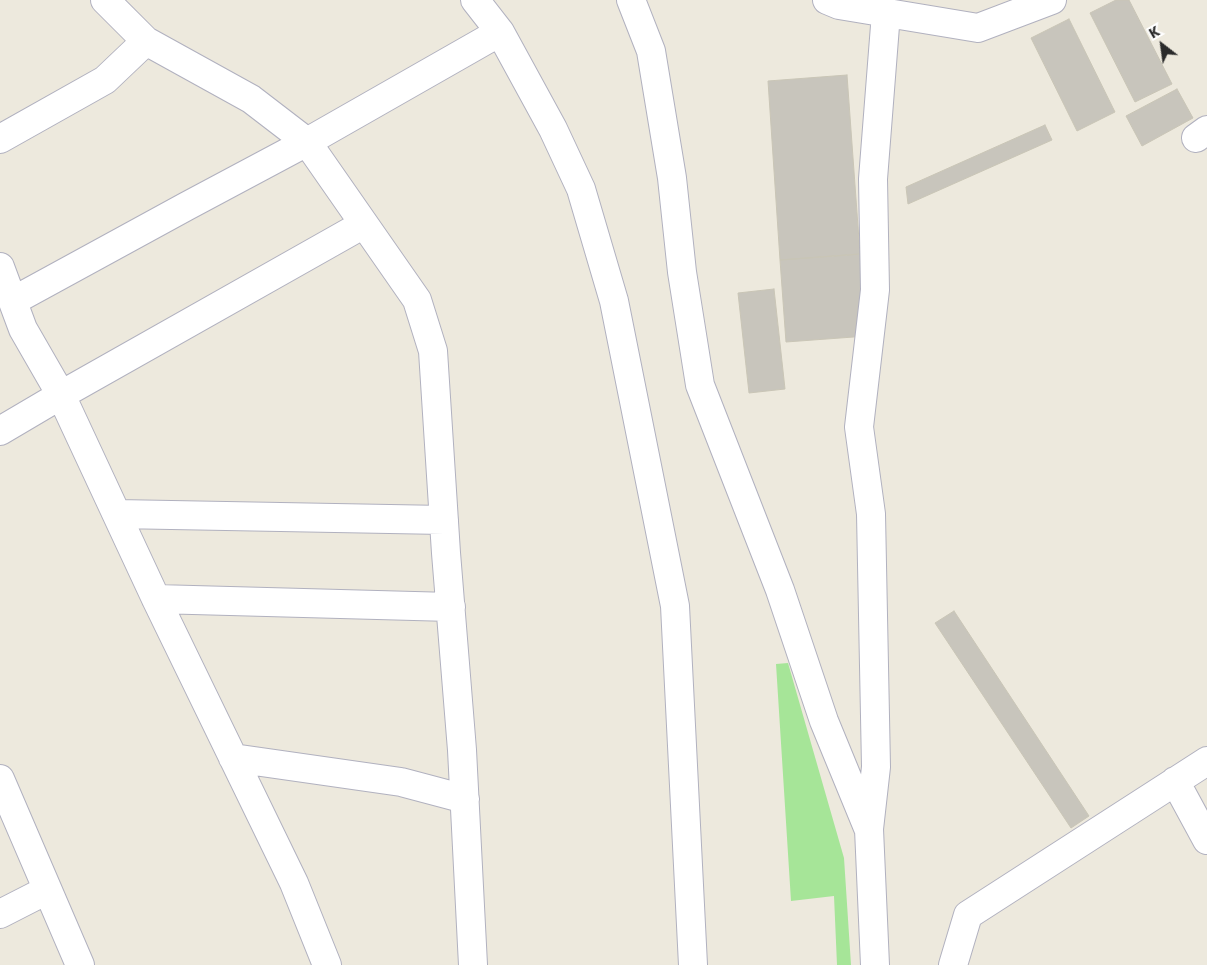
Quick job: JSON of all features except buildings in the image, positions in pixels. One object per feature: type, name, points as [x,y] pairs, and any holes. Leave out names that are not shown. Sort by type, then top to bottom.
[{"type":"street","points":[[105,0],[146,41],[251,99],[307,142],[417,300],[433,351],[465,799],[474,965]]},
{"type":"street","points":[[475,0],[500,32],[554,129],[580,189],[614,301],[675,606],[693,965]]},
{"type":"street","points":[[631,0],[652,51],[672,178],[682,272],[700,385],[780,590],[824,720],[869,829]]},
{"type":"street","points":[[827,0],[839,5],[978,28],[1052,0]]},
{"type":"street","points":[[875,965],[869,829],[876,767],[871,524],[859,427],[875,290],[873,179],[886,13]]},
{"type":"street","points":[[6,306],[307,142],[500,32]]},
{"type":"street","points":[[0,139],[105,80],[146,41]]},
{"type":"street","points":[[0,431],[364,224]]},
{"type":"street","points":[[0,267],[6,306],[23,329],[61,395],[156,599],[294,883],[327,965]]},
{"type":"street","points":[[117,514],[444,520]]},
{"type":"street","points":[[156,599],[450,607]]},
{"type":"street","points":[[234,758],[401,782],[465,799]]},
{"type":"street","points":[[953,965],[968,915],[1207,761]]},
{"type":"street","points":[[0,779],[80,965]]},
{"type":"street","points":[[1176,781],[1207,840]]},
{"type":"street","points":[[0,914],[47,890]]},
{"type":"green space","points":[[788,663],[844,858],[851,965],[837,965],[834,896],[791,901],[776,664]]}]
